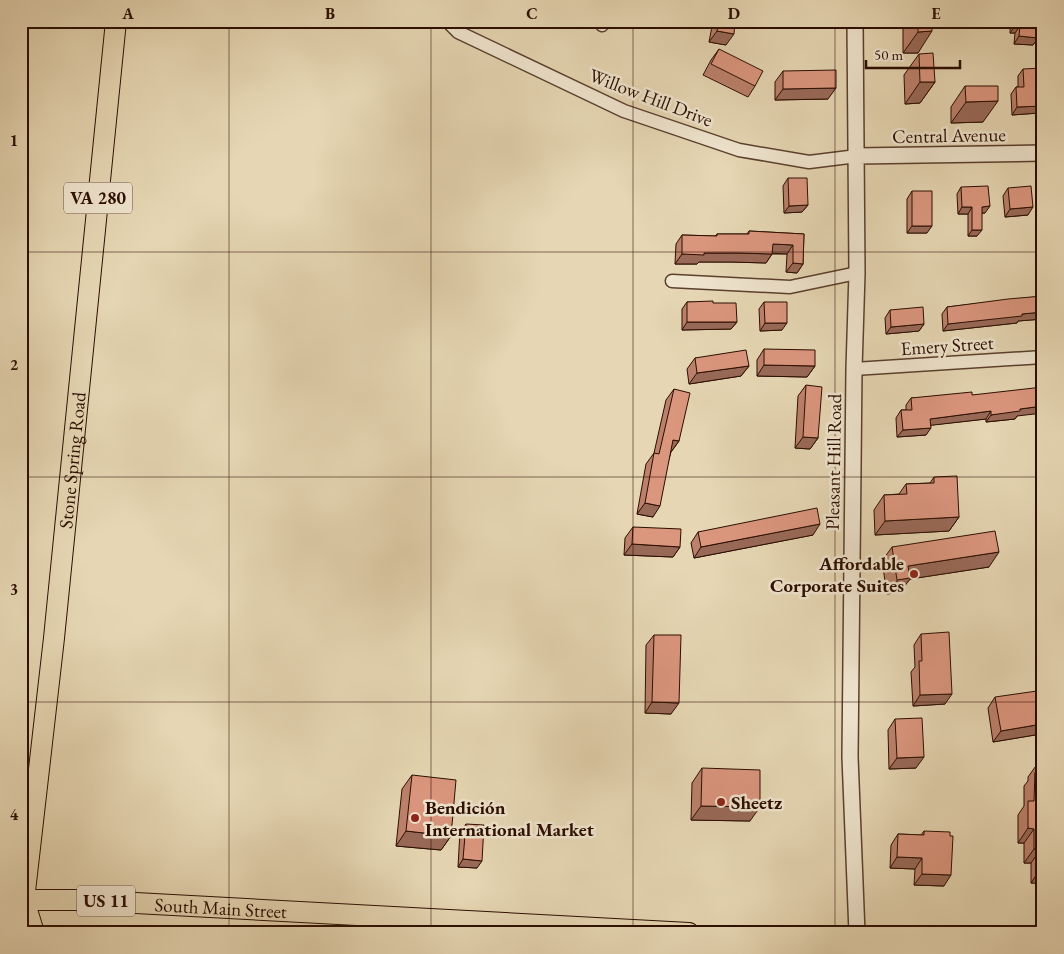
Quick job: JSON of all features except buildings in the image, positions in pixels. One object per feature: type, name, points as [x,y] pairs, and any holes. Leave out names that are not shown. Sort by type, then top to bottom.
[{"type":"main road","name":"Stone Spring Road","points":[[34,933],[22,902],[54,638],[116,21]]},
{"type":"main road","name":"South Main Street","points":[[22,902],[88,900],[689,933]]},
{"type":"street","name":"Willow Hill Drive","points":[[446,21],[458,32],[624,111],[739,150],[809,162],[856,156]]},
{"type":"street","name":"Pleasant Hill Road","points":[[855,21],[857,273],[854,370],[850,758],[857,933]]},
{"type":"street","name":"Central Avenue","points":[[856,156],[1043,153]]},
{"type":"street","points":[[672,282],[790,287],[857,273]]},
{"type":"street","name":"Emery Street","points":[[854,370],[1043,357]]},
{"type":"place","name":"Affordable Corporate Suites","points":[[914,574]]},
{"type":"place","name":"Sheetz","points":[[721,802]]},
{"type":"place","name":"Bendición International Market","points":[[415,818]]}]
